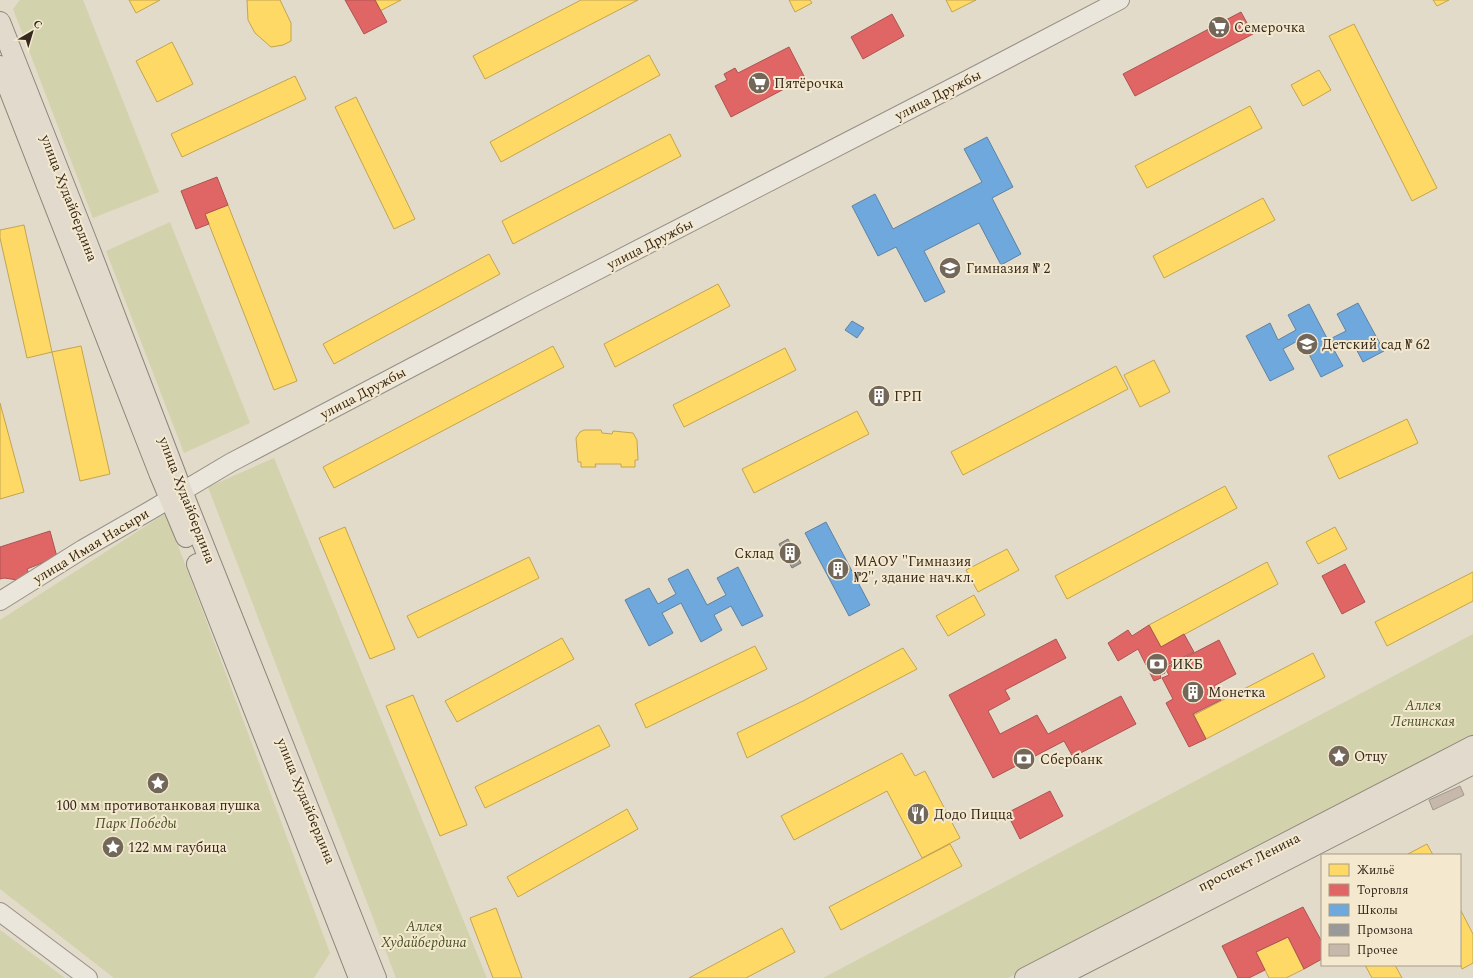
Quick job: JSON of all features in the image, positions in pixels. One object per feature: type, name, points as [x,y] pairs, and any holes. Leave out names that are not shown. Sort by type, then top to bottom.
[{"type":"main road","name":"улица Дружбы","points":[[176,495],[230,463],[506,318],[1120,0]]},
{"type":"main road","name":"улица Худайбердина","points":[[0,22],[102,282],[176,495],[359,978]]},
{"type":"main road","name":"улица Худайбердина","points":[[0,66],[376,978]]},
{"type":"main road","name":"улица Имая Насыри","points":[[0,601],[83,549],[176,495]]},
{"type":"main road","name":"проспект Ленина","points":[[1025,978],[1473,746]]},
{"type":"main road","name":"проспект Ленина","points":[[1056,978],[1473,764]]},
{"type":"main road","points":[[0,912],[88,978]]},
{"type":"green space","points":[[20,0],[83,0],[159,192],[93,218],[13,9]]},
{"type":"green space","points":[[170,222],[250,423],[184,453],[106,251]]},
{"type":"green space","name":"Аллея Худайбердина","points":[[274,458],[487,978],[396,978],[208,487]]},
{"type":"green space","name":"Парк Победы","points":[[166,513],[330,953],[314,978],[114,978],[0,889],[0,620]]},
{"type":"green space","name":"Аллея Ленинская","points":[[1473,634],[1473,741],[1008,978],[823,978]]},
{"type":"green space","points":[[0,930],[65,978],[0,978]]},
{"type":"building: Жильё","points":[[129,0],[160,0],[136,13]]},
{"type":"building: Жильё","points":[[247,0],[280,0],[291,23],[291,41],[283,45],[271,47],[255,33],[248,20]]},
{"type":"building: Жильё","points":[[375,0],[401,0],[380,11]]},
{"type":"building: Жильё","points":[[581,0],[638,0],[485,79],[473,56]]},
{"type":"building: Жильё","points":[[789,0],[810,0],[812,3],[795,12]]},
{"type":"building: Жильё","points":[[946,0],[976,0],[952,12]]},
{"type":"building: Жильё","points":[[1433,0],[1449,0],[1437,6]]},
{"type":"building: Жильё","points":[[1354,24],[1437,188],[1412,201],[1329,36]]},
{"type":"building: Жильё","points":[[172,42],[193,84],[157,102],[136,61]]},
{"type":"building: Жильё","points":[[649,55],[660,75],[501,162],[490,142]]},
{"type":"building: Жильё","points":[[1319,70],[1331,90],[1303,106],[1291,85]]},
{"type":"building: Жильё","points":[[295,76],[306,99],[182,157],[171,134]]},
{"type":"building: Жильё","points":[[356,97],[415,219],[394,229],[335,107]]},
{"type":"building: Жильё","points":[[1250,106],[1262,128],[1147,188],[1135,166]]},
{"type":"building: Жильё","points":[[670,134],[681,156],[513,244],[502,221]]},
{"type":"building: Жильё","points":[[1263,198],[1275,220],[1164,278],[1153,256]]},
{"type":"building: Жильё","points":[[228,205],[297,381],[274,390],[205,214]]},
{"type":"building: Жильё","points":[[24,225],[52,352],[27,358],[0,238],[0,230]]},
{"type":"building: Жильё","points":[[489,254],[500,274],[334,364],[323,344]]},
{"type":"building: Жильё","points":[[718,284],[730,306],[615,367],[604,344]]},
{"type":"building: Жильё","points":[[81,346],[110,474],[80,481],[52,352]]},
{"type":"building: Жильё","points":[[553,346],[564,367],[334,488],[323,467]]},
{"type":"building: Жильё","points":[[785,348],[796,370],[684,427],[673,405]]},
{"type":"building: Жильё","points":[[1154,360],[1170,392],[1140,407],[1124,375]]},
{"type":"building: Жильё","points":[[1116,366],[1128,389],[963,475],[951,452]]},
{"type":"building: Жильё","name":"ГРП","points":[[877,387],[885,393],[880,400],[872,393]]},
{"type":"building: Жильё","points":[[0,403],[24,492],[0,499]]},
{"type":"building: Жильё","points":[[857,411],[869,434],[754,493],[742,469]]},
{"type":"building: Жильё","points":[[1407,419],[1418,443],[1339,479],[1328,456]]},
{"type":"building: Жильё","points":[[584,430],[601,430],[602,433],[612,434],[613,431],[633,433],[637,440],[638,460],[635,460],[635,467],[621,467],[621,464],[595,464],[596,467],[581,467],[581,462],[578,462],[576,438],[580,432]]},
{"type":"building: Жильё","points":[[1225,486],[1237,508],[1067,599],[1055,576]]},
{"type":"building: Жильё","points":[[345,527],[395,649],[370,659],[319,538]]},
{"type":"building: Жильё","points":[[1335,527],[1347,549],[1318,564],[1306,542]]},
{"type":"building: Жильё","points":[[1007,549],[1019,570],[978,592],[966,570]]},
{"type":"building: Жильё","points":[[529,557],[539,578],[418,638],[407,616]]},
{"type":"building: Жильё","points":[[1267,562],[1278,584],[1161,647],[1149,625]]},
{"type":"building: Жильё","points":[[1473,572],[1473,601],[1387,646],[1375,622]]},
{"type":"building: Жильё","points":[[974,595],[985,615],[948,636],[936,616]]},
{"type":"building: Жильё","points":[[562,638],[574,659],[457,722],[445,701]]},
{"type":"building: Жильё","points":[[755,646],[767,669],[646,728],[635,704]]},
{"type":"building: Жильё","points":[[903,648],[917,669],[747,758],[737,733],[803,701]]},
{"type":"building: Жильё","points":[[1313,653],[1325,677],[1206,739],[1194,715]]},
{"type":"building: Жильё","points":[[413,695],[467,825],[440,836],[386,706]]},
{"type":"building: Жильё","points":[[599,725],[610,746],[485,808],[475,787]]},
{"type":"building: Жильё","points":[[902,753],[915,776],[925,771],[960,838],[922,858],[887,791],[794,840],[781,816]]},
{"type":"building: Жильё","points":[[627,809],[638,829],[518,897],[507,877]]},
{"type":"building: Жильё","points":[[950,844],[962,866],[841,930],[829,907]]},
{"type":"building: Жильё","points":[[1427,844],[1432,854],[1408,854]]},
{"type":"building: Жильё","points":[[496,908],[522,978],[493,978],[470,918]]},
{"type":"building: Жильё","points":[[1461,911],[1473,934],[1473,963],[1462,969]]},
{"type":"building: Жильё","points":[[782,928],[795,952],[746,978],[689,978]]},
{"type":"building: Жильё","points":[[1288,937],[1304,969],[1286,978],[1269,978],[1256,952]]},
{"type":"building: Жильё","points":[[1366,966],[1396,966],[1402,978],[1372,978]]},
{"type":"building: Торговля","points":[[345,0],[375,0],[387,22],[364,34]]},
{"type":"building: Торговля","points":[[1241,12],[1253,34],[1135,96],[1123,74]]},
{"type":"building: Торговля","points":[[892,14],[904,36],[863,59],[851,37]]},
{"type":"building: Торговля","name":"Пятёрочка","points":[[789,47],[805,78],[731,117],[715,86],[727,80],[724,74],[735,68],[738,73]]},
{"type":"building: Торговля","points":[[217,177],[228,205],[205,214],[209,224],[196,229],[181,191]]},
{"type":"building: Торговля","points":[[50,531],[57,557],[27,569],[30,576],[18,580],[4,578],[0,579],[0,547]]},
{"type":"building: Торговля","points":[[1345,564],[1365,602],[1342,614],[1322,576]]},
{"type":"building: Торговля","name":"Монетка","points":[[1149,625],[1161,647],[1184,634],[1194,652],[1163,667],[1165,673],[1160,675],[1161,678],[1154,681],[1138,649],[1118,661],[1108,643],[1128,630],[1132,636]]},
{"type":"building: Торговля","points":[[1056,639],[1066,658],[1005,690],[1010,699],[988,711],[1000,734],[1037,715],[1048,734],[1121,696],[1136,724],[1073,757],[1064,741],[993,778],[949,695]]},
{"type":"building: Торговля","name":"Монетка","points":[[1219,640],[1236,674],[1214,686],[1221,700],[1193,714],[1206,739],[1189,747],[1166,703],[1173,699],[1162,678],[1169,675],[1165,668]]},
{"type":"building: Торговля","points":[[1050,791],[1063,816],[1020,839],[1007,813]]},
{"type":"building: Торговля","points":[[1303,907],[1321,940],[1321,960],[1304,969],[1288,937],[1256,952],[1265,970],[1249,978],[1238,978],[1222,946]]},
{"type":"building: Школы","points":[[987,137],[1013,187],[992,198],[1021,254],[1001,265],[979,223],[924,251],[945,292],[925,302],[896,247],[878,256],[852,206],[875,194],[893,229],[982,182],[964,149]]},
{"type":"building: Школы","points":[[1358,303],[1384,351],[1363,362],[1352,341],[1334,350],[1343,366],[1321,377],[1301,339],[1283,349],[1294,369],[1270,381],[1246,336],[1270,323],[1278,340],[1296,330],[1288,315],[1309,304],[1328,340],[1346,331],[1337,314]]},
{"type":"building: Школы","points":[[852,321],[864,328],[857,338],[845,330]]},
{"type":"building: Школы","name":"МАОУ \"Гимназия №2\", здание нач.кл.","points":[[826,522],[870,605],[849,616],[805,533]]},
{"type":"building: Школы","points":[[738,567],[763,616],[742,626],[731,606],[714,615],[722,630],[701,642],[681,603],[662,613],[673,633],[649,646],[625,600],[649,588],[658,604],[676,594],[668,579],[688,569],[707,605],[726,595],[717,578]]},
{"type":"building: Промзона","name":"Склад","points":[[788,539],[801,563],[792,568],[779,544]]},
{"type":"building: Прочее","points":[[1460,786],[1464,795],[1433,810],[1429,800]]},
{"type":"place","name":"Семерочка","points":[[1219,27]]},
{"type":"place","name":"Пятёрочка","points":[[759,83]]},
{"type":"place","name":"Гимназия № 2","points":[[950,268]]},
{"type":"place","name":"Детский сад № 62","points":[[1307,344]]},
{"type":"place","name":"ГРП","points":[[879,396]]},
{"type":"place","name":"Склад","points":[[790,553]]},
{"type":"place","name":"МАОУ \"Гимназия №2\", здание нач.кл.","points":[[838,569]]},
{"type":"place","name":"ИКБ","points":[[1157,664]]},
{"type":"place","name":"Монетка","points":[[1193,692]]},
{"type":"place","name":"Отцу","points":[[1339,756]]},
{"type":"place","name":"Сбербанк","points":[[1024,759]]},
{"type":"place","name":"100 мм противотанковая пушка","points":[[158,783]]},
{"type":"place","name":"Додо Пицца","points":[[918,814]]},
{"type":"place","name":"122 мм гаубица","points":[[113,847]]}]
